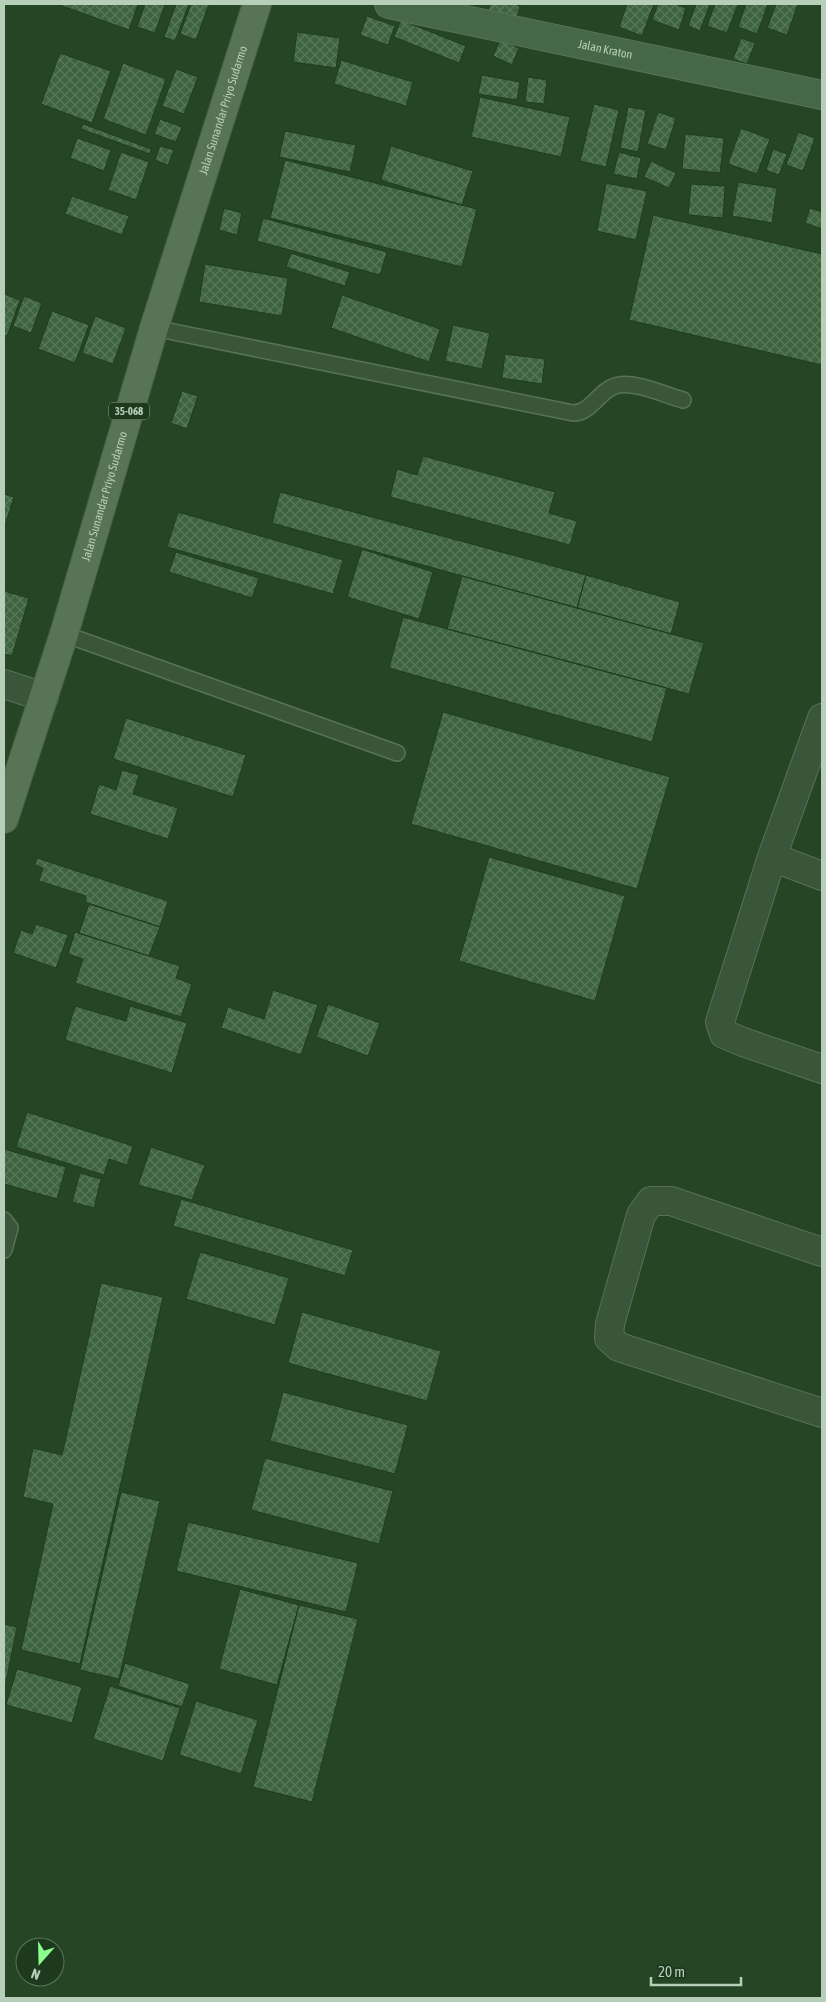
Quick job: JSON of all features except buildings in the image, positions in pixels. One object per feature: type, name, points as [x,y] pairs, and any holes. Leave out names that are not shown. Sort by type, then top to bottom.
[{"type":"main road","name":"Jalan Sunandar Priyo Sudarmo","points":[[4,817],[64,634],[154,328],[257,4]]},
{"type":"street","name":"Jalan Kraton","points":[[389,4],[822,95]]},
{"type":"street","points":[[4,684],[44,697]]},
{"type":"street","points":[[822,718],[772,857],[720,1022],[724,1034],[822,1070]]},
{"type":"street","points":[[772,857],[822,876]]},
{"type":"street","points":[[822,1252],[670,1201],[651,1201],[641,1215],[610,1324],[610,1338],[619,1347],[822,1414]]},
{"type":"lane","points":[[154,328],[573,413],[582,412],[615,386],[631,385],[683,400]]},
{"type":"lane","points":[[64,634],[397,753]]},
{"type":"lane","points":[[4,1220],[10,1228],[4,1250]]}]
